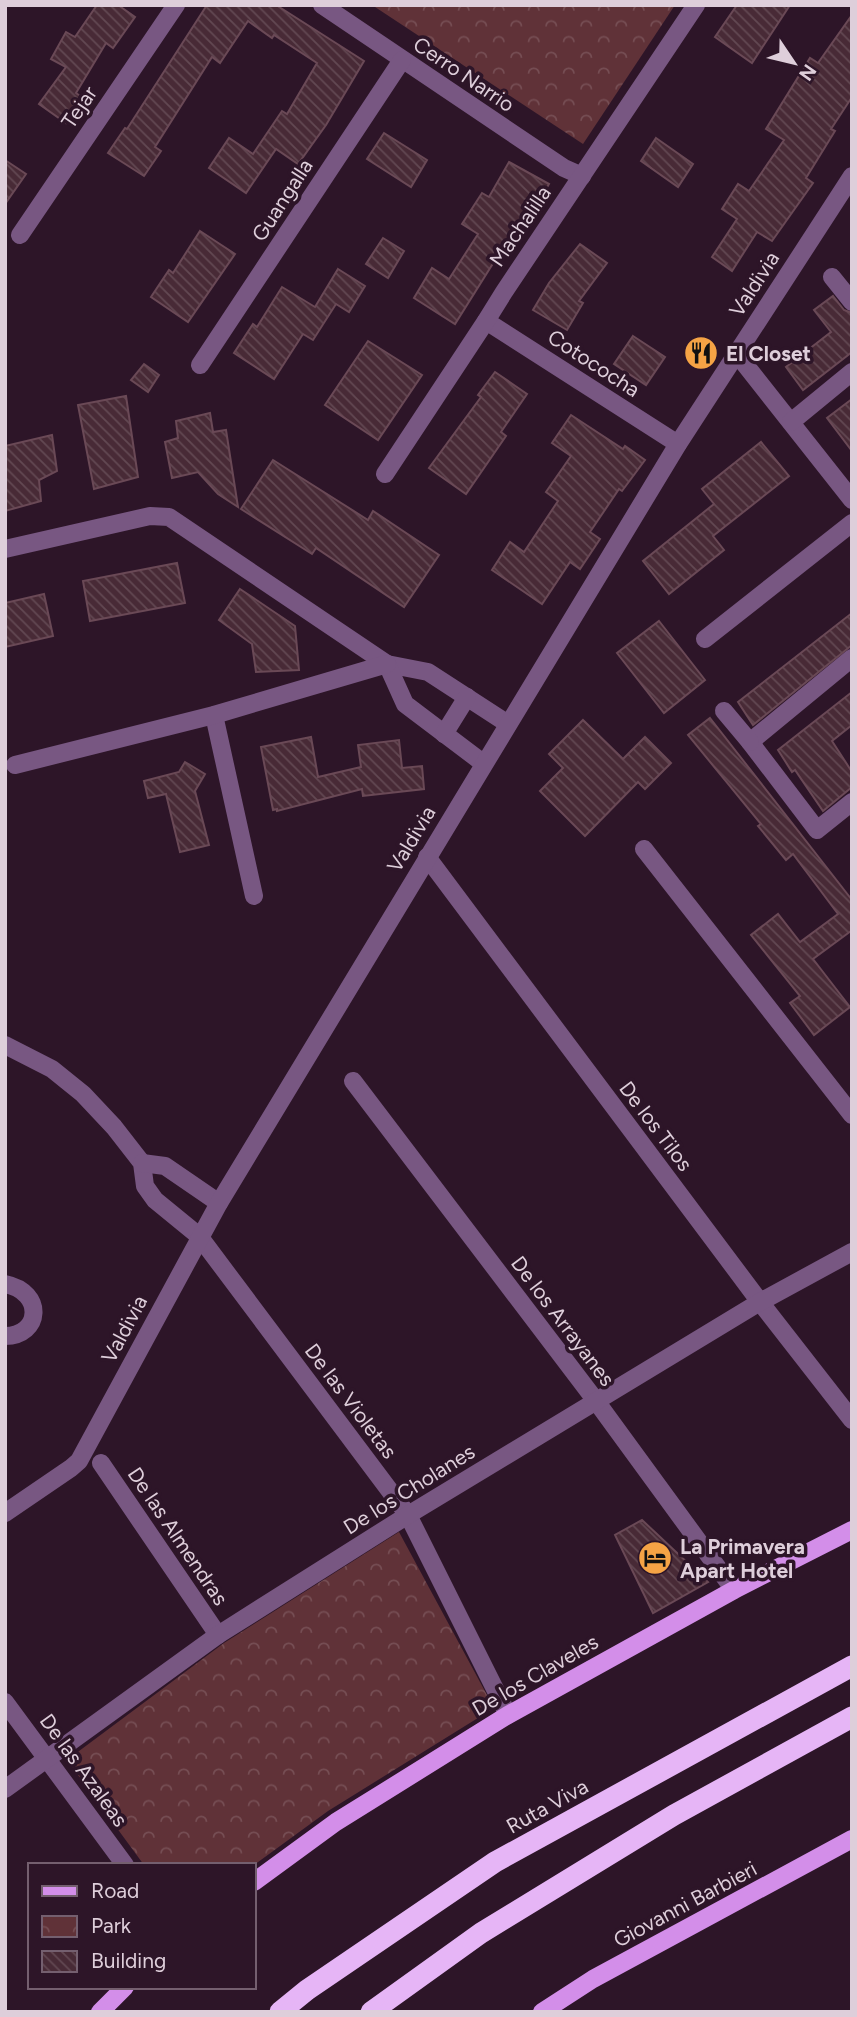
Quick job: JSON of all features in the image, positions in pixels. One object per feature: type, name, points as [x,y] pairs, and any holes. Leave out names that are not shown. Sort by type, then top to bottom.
[{"type":"highway","name":"Ruta Viva","points":[[280,2012],[307,1990],[495,1862],[852,1666]]},
{"type":"highway","points":[[371,2012],[481,1933],[651,1828],[852,1717]]},
{"type":"main road","name":"De los Claveles","points":[[256,1881],[336,1822],[508,1715],[734,1590],[852,1530]]},
{"type":"main road","name":"Giovanni Barbieri","points":[[542,2012],[593,1979],[852,1839]]},
{"type":"main road","points":[[100,2012],[123,1989]]},
{"type":"street","name":"Tejar","points":[[20,235],[176,5]]},
{"type":"street","name":"Cerro Narrio","points":[[323,5],[564,168],[582,176]]},
{"type":"street","name":"Machalilla","points":[[385,474],[503,292],[696,5]]},
{"type":"street","name":"Guangalla","points":[[200,365],[402,60]]},
{"type":"street","name":"Valdivia","points":[[5,1513],[79,1461],[219,1203],[483,763],[678,444],[852,176]]},
{"type":"street","points":[[832,277],[852,302]]},
{"type":"street","name":"Cotococha","points":[[486,321],[678,444]]},
{"type":"street","points":[[736,353],[852,500]]},
{"type":"street","points":[[791,422],[852,372]]},
{"type":"street","points":[[5,549],[150,516],[169,517],[387,664],[428,672],[508,724]]},
{"type":"street","points":[[705,639],[852,523]]},
{"type":"street","points":[[750,742],[852,658]]},
{"type":"street","points":[[15,765],[214,715],[387,664]]},
{"type":"street","points":[[387,664],[405,704],[483,763]]},
{"type":"street","points":[[444,734],[467,697]]},
{"type":"street","points":[[724,711],[817,830],[852,802]]},
{"type":"street","points":[[214,715],[254,897]]},
{"type":"street","points":[[644,849],[852,1115]]},
{"type":"street","name":"De los Tilos","points":[[427,857],[760,1302],[852,1420]]},
{"type":"street","points":[[5,1045],[52,1069],[83,1094],[114,1127],[142,1163],[165,1167],[219,1203]]},
{"type":"street","name":"De los Arrayanes","points":[[353,1081],[596,1401],[734,1590]]},
{"type":"street","name":"De las Violetas","points":[[142,1163],[145,1186],[155,1200],[200,1236],[408,1515],[508,1715]]},
{"type":"street","name":"De los Cholanes","points":[[5,1789],[218,1635],[596,1401],[760,1302],[852,1252]]},
{"type":"street","points":[[5,1284],[24,1292],[34,1306],[34,1316],[26,1328],[18,1334],[5,1336]]},
{"type":"street","name":"De las Almendras","points":[[101,1463],[218,1635]]},
{"type":"street","name":"De las Azaleas","points":[[5,1702],[124,1863]]},
{"type":"green space","points":[[372,5],[675,5],[583,144]]},
{"type":"green space","points":[[399,1532],[494,1708],[328,1811],[256,1864],[143,1863],[67,1760],[224,1643]]},
{"type":"building","points":[[97,5],[118,5],[135,17],[113,48],[106,43],[76,93],[84,99],[66,123],[39,104],[66,67],[51,59],[66,32],[75,37]]},
{"type":"building","points":[[207,5],[276,5],[364,61],[326,125],[298,164],[276,149],[246,193],[209,168],[229,138],[253,154],[282,111],[287,114],[317,63],[248,21],[220,63],[212,57],[155,147],[161,151],[144,176],[108,153],[125,128],[127,129]]},
{"type":"building","points":[[737,5],[790,5],[752,63],[715,37]]},
{"type":"building","points":[[852,15],[852,97],[831,129],[835,131],[806,178],[813,183],[772,241],[757,232],[732,271],[712,257],[737,219],[722,209],[738,184],[749,191],[784,140],[766,129],[810,58],[818,63]]},
{"type":"building","points":[[384,133],[427,160],[411,187],[367,159]]},
{"type":"building","points":[[656,138],[693,164],[678,187],[641,161]]},
{"type":"building","points":[[5,160],[26,174],[5,204]]},
{"type":"building","points":[[509,162],[549,184],[535,209],[529,206],[455,324],[414,298],[432,268],[449,279],[478,234],[462,224],[482,193],[489,197]]},
{"type":"building","points":[[200,231],[235,254],[188,322],[151,297],[169,270],[173,273]]},
{"type":"building","points":[[383,238],[404,251],[388,278],[366,264]]},
{"type":"building","points":[[580,244],[607,263],[579,301],[583,303],[567,330],[533,310],[549,283]]},
{"type":"building","points":[[338,269],[365,286],[349,312],[336,304],[313,340],[303,334],[274,379],[234,353],[253,324],[257,327],[282,287],[315,307]]},
{"type":"building","points":[[833,296],[844,310],[852,313],[852,352],[803,390],[786,367],[831,332],[814,310]]},
{"type":"building","points":[[633,336],[665,357],[646,385],[614,364]]},
{"type":"building","points":[[368,341],[422,375],[378,440],[325,405]]},
{"type":"building","points":[[144,364],[159,375],[148,392],[131,380]]},
{"type":"building","points":[[495,372],[527,394],[501,432],[506,436],[466,494],[429,468],[481,397],[478,395]]},
{"type":"building","points":[[126,396],[138,477],[94,489],[78,405]]},
{"type":"building","points":[[852,399],[852,451],[827,418]]},
{"type":"building","points":[[210,413],[213,432],[226,430],[238,507],[218,494],[198,472],[172,478],[165,442],[178,438],[176,421]]},
{"type":"building","points":[[571,415],[645,460],[622,491],[619,489],[590,532],[600,539],[580,569],[570,562],[542,604],[492,570],[510,542],[524,552],[558,501],[546,492],[571,456],[552,443]]},
{"type":"building","points":[[52,435],[57,471],[39,480],[41,501],[5,511],[5,446]]},
{"type":"building","points":[[761,442],[789,476],[713,536],[724,550],[669,594],[643,561],[714,504],[702,489]]},
{"type":"building","points":[[273,460],[368,520],[373,511],[439,555],[404,607],[316,548],[312,554],[241,509]]},
{"type":"building","points":[[177,563],[185,603],[90,621],[83,581]]},
{"type":"building","points":[[240,589],[295,626],[299,670],[256,672],[252,644],[219,620]]},
{"type":"building","points":[[44,594],[53,636],[5,647],[5,603]]},
{"type":"building","points":[[852,613],[852,645],[753,725],[738,702]]},
{"type":"building","points":[[659,621],[705,680],[664,713],[617,653]]},
{"type":"building","points":[[852,692],[852,725],[832,741],[852,772],[852,787],[823,811],[778,750]]},
{"type":"building","points":[[710,718],[852,900],[852,932],[813,959],[850,1007],[814,1035],[790,1003],[800,996],[751,935],[778,914],[800,942],[838,914],[793,854],[786,860],[758,826],[761,824],[688,735]]},
{"type":"building","points":[[583,720],[623,759],[645,737],[671,763],[645,789],[638,782],[585,836],[540,791],[563,768],[549,754]]},
{"type":"building","points":[[311,737],[318,777],[361,767],[358,745],[399,740],[402,768],[422,766],[424,789],[363,796],[362,789],[273,810],[261,747]]},
{"type":"building","points":[[185,762],[205,774],[195,791],[209,845],[180,852],[166,794],[148,798],[144,781],[179,772]]},
{"type":"building","name":"La Primavera Apart Hotel","points":[[642,1520],[708,1582],[653,1613],[615,1535]]},
{"type":"place","name":"El Closet","points":[[701,353]]},
{"type":"place","name":"La Primavera Apart Hotel","points":[[655,1558]]}]
